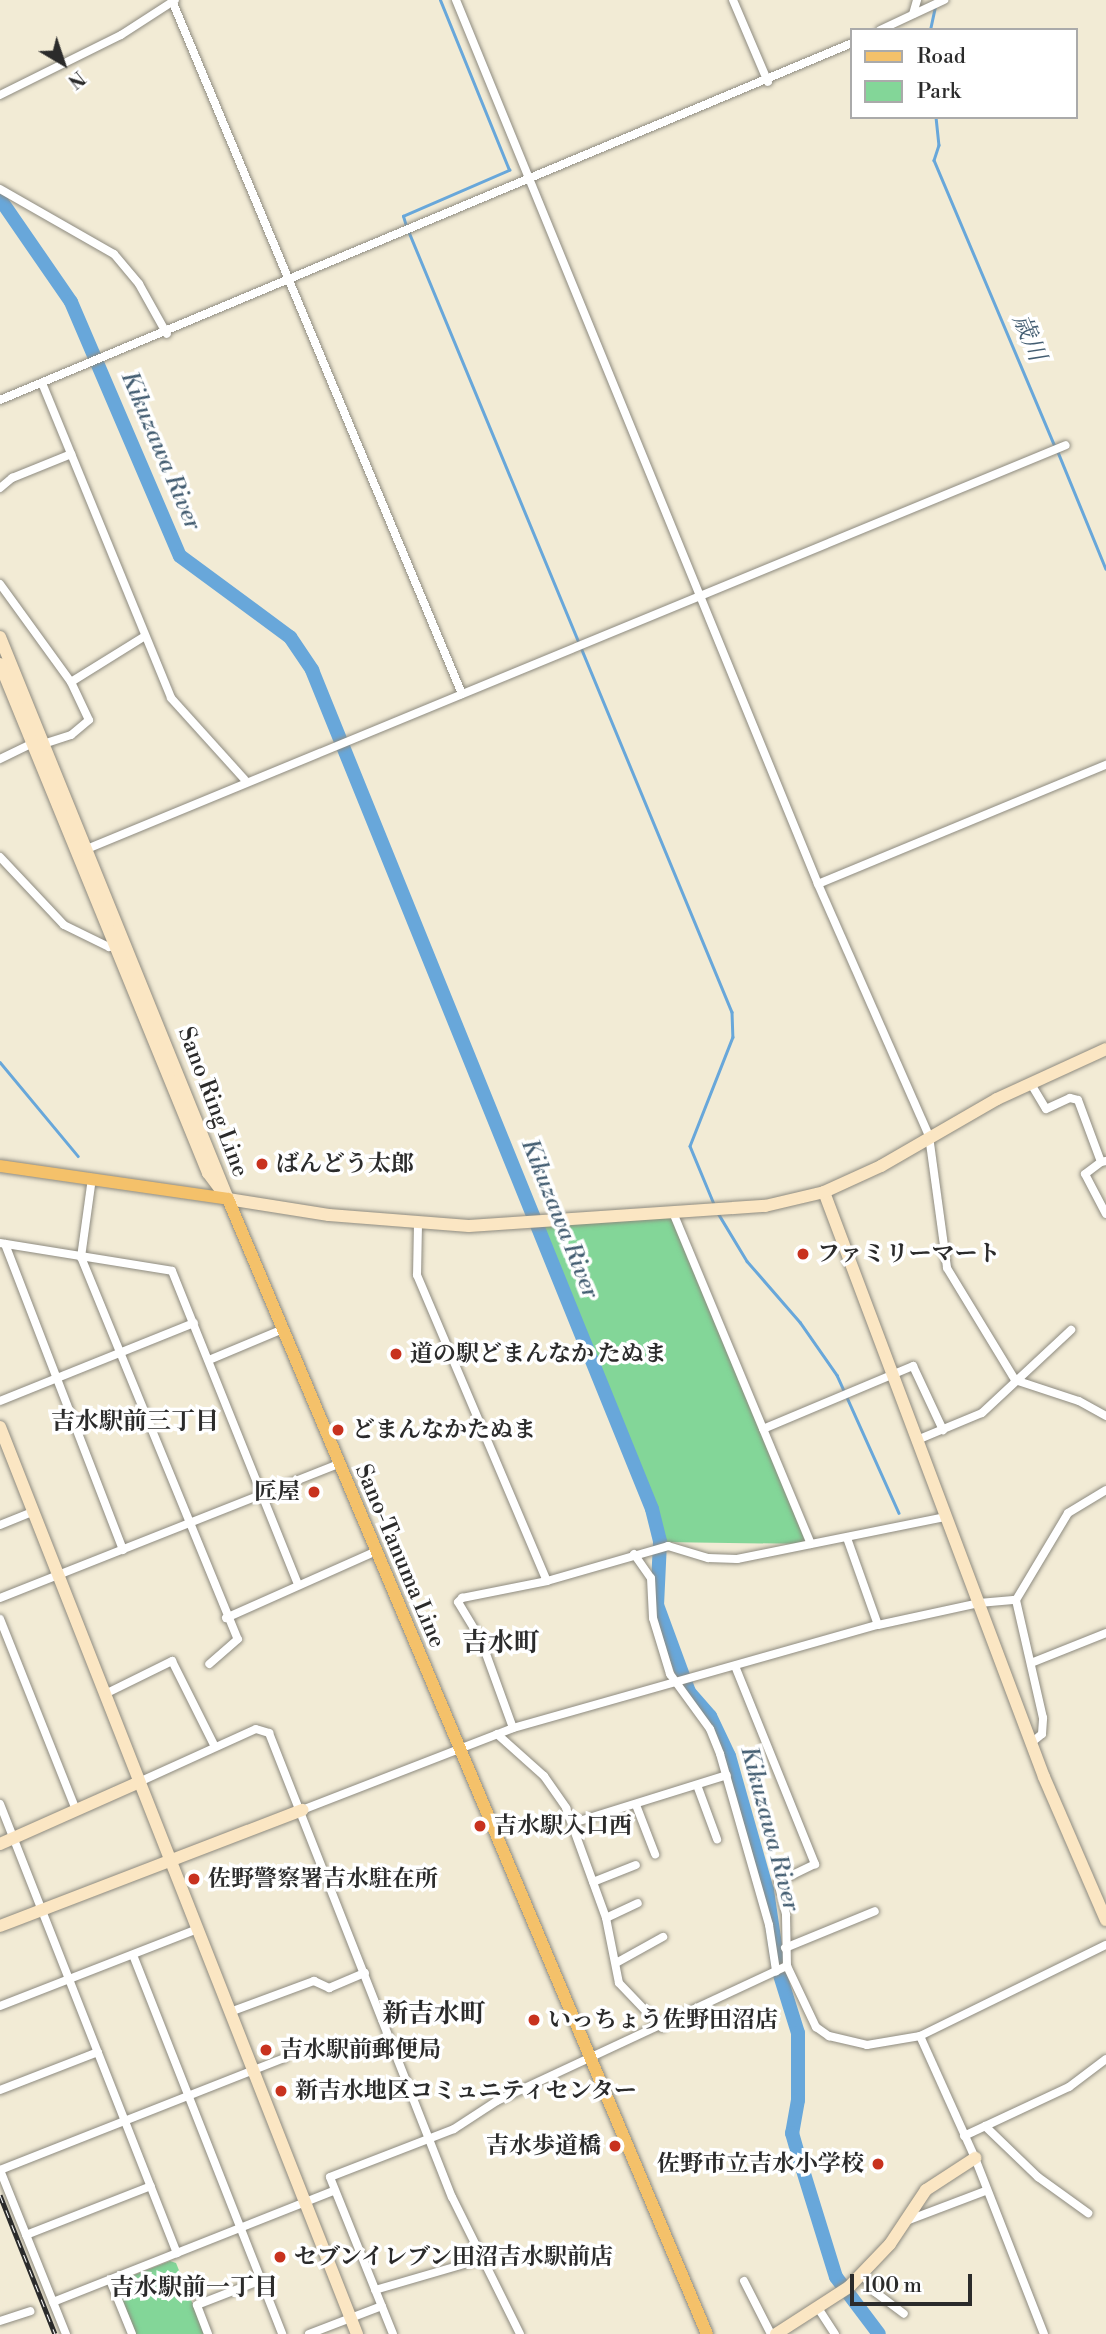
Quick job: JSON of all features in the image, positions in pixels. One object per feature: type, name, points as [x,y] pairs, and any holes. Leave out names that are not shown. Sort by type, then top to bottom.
[{"type":"main road","points":[[0,1166],[228,1199]]},
{"type":"main road","name":"Sano-Tanuma Line","points":[[228,1199],[374,1552],[707,2334]]},
{"type":"street","points":[[456,0],[532,178],[818,884],[929,1136],[947,1268],[1015,1380],[1079,1401],[1106,1416]]},
{"type":"street","points":[[733,0],[768,82]]},
{"type":"street","points":[[913,15],[917,0]]},
{"type":"street","points":[[884,28],[944,0]]},
{"type":"street","points":[[0,95],[121,35],[174,1],[461,694]]},
{"type":"street","points":[[0,400],[167,334],[532,178],[768,82],[850,44]]},
{"type":"street","points":[[1,192],[114,254],[139,284],[167,334]]},
{"type":"street","points":[[42,383],[171,698],[245,780]]},
{"type":"street","points":[[83,850],[245,780],[1066,445]]},
{"type":"street","points":[[0,488],[12,478],[71,454]]},
{"type":"street","points":[[0,584],[71,681],[89,720],[71,735],[38,743],[0,759]]},
{"type":"street","points":[[71,681],[145,636]]},
{"type":"street","name":"Sano Ring Line","points":[[0,637],[38,743]]},
{"type":"street","name":"Sano Ring Line","points":[[0,664],[38,743],[83,850],[208,1173],[228,1199]]},
{"type":"street","points":[[818,884],[1106,765]]},
{"type":"street","points":[[0,857],[64,925],[109,947],[120,942]]},
{"type":"street","points":[[228,1199],[418,1224],[469,1226],[674,1215],[765,1206],[824,1192],[881,1166],[929,1136],[1106,1049]]},
{"type":"street","points":[[1031,1084],[1046,1109],[1070,1098],[1078,1100],[1103,1162],[1085,1174],[1106,1214]]},
{"type":"street","points":[[92,1178],[81,1258],[226,1618],[238,1639],[209,1664]]},
{"type":"street","points":[[824,1192],[1031,1743],[1106,1920]]},
{"type":"street","points":[[674,1215],[811,1544]]},
{"type":"street","points":[[418,1224],[417,1275],[547,1581]]},
{"type":"street","points":[[3,1244],[172,1271],[298,1585]]},
{"type":"street","points":[[3,1244],[59,1378],[122,1550]]},
{"type":"street","points":[[0,1401],[194,1323]]},
{"type":"street","points":[[209,1360],[283,1329]]},
{"type":"street","points":[[917,1440],[982,1413],[1071,1330]]},
{"type":"street","points":[[763,1429],[913,1366],[943,1430]]},
{"type":"street","points":[[0,1427],[357,2334]]},
{"type":"street","points":[[0,1598],[339,1464]]},
{"type":"street","points":[[1031,1743],[1044,1729],[1016,1600],[1068,1513],[1106,1490]]},
{"type":"street","points":[[0,1525],[33,1512]]},
{"type":"street","points":[[513,1728],[481,1640],[458,1602],[547,1581],[668,1546],[708,1558],[737,1559],[946,1517]]},
{"type":"street","points":[[847,1538],[878,1625]]},
{"type":"street","points":[[226,1618],[374,1552]]},
{"type":"street","points":[[634,1554],[651,1578],[653,1618],[674,1682],[710,1729],[727,1775],[769,1924],[776,1971]]},
{"type":"street","points":[[0,1926],[513,1728],[878,1625],[979,1602],[1016,1600]]},
{"type":"street","points":[[0,1619],[76,1811]]},
{"type":"street","points":[[1031,1662],[1106,1633]]},
{"type":"street","points":[[105,1694],[172,1661],[215,1747]]},
{"type":"street","points":[[735,1666],[815,1864],[778,1882],[786,1915],[787,1966],[806,2013],[829,2036],[881,2045],[920,2036],[1106,1945]]},
{"type":"street","points":[[0,1844],[256,1729],[269,1733],[302,1810],[430,2140],[482,2259],[520,2334]]},
{"type":"street","points":[[497,1734],[544,1776],[573,1823],[606,1918],[618,1983],[662,2028]]},
{"type":"street","points":[[573,1823],[727,1775]]},
{"type":"street","points":[[697,1785],[717,1839]]},
{"type":"street","points":[[0,1804],[177,2253]]},
{"type":"street","points":[[635,1805],[655,1854]]},
{"type":"street","points":[[593,1882],[636,1865]]},
{"type":"street","points":[[606,1918],[638,1903]]},
{"type":"street","points":[[785,1948],[875,1911]]},
{"type":"street","points":[[0,2007],[197,1929]]},
{"type":"street","points":[[616,1963],[663,1937]]},
{"type":"street","points":[[133,1955],[282,2334]]},
{"type":"street","points":[[393,2334],[330,2177],[430,2140],[496,2101],[662,2028],[787,1966]]},
{"type":"street","points":[[230,2012],[314,1981],[329,1988],[365,1973]]},
{"type":"street","points":[[920,2036],[975,2158],[985,2191],[1044,2334]]},
{"type":"street","points":[[0,2090],[98,2052]]},
{"type":"street","points":[[66,2334],[0,2170],[285,2058]]},
{"type":"street","points":[[964,2136],[1069,2087],[1106,2059]]},
{"type":"street","points":[[985,2126],[1038,2177],[1088,2213]]},
{"type":"street","points":[[744,2281],[779,2333],[818,2308],[862,2273],[890,2244],[901,2223],[926,2190],[975,2158]]},
{"type":"street","points":[[26,2235],[151,2186]]},
{"type":"street","points":[[53,2302],[334,2191]]},
{"type":"street","points":[[901,2223],[985,2191]]},
{"type":"street","points":[[375,2290],[482,2259]]},
{"type":"street","points":[[862,2273],[875,2292],[904,2314]]},
{"type":"street","points":[[110,2280],[132,2334]]},
{"type":"street","points":[[208,2334],[197,2305],[261,2280]]},
{"type":"street","points":[[309,2334],[382,2306]]},
{"type":"street","points":[[818,2308],[835,2334]]},
{"type":"street","points":[[0,2321],[30,2311]]},
{"type":"green space","points":[[674,1215],[811,1544],[660,1542],[652,1509],[571,1308],[542,1222]]},
{"type":"green space","points":[[170,2261],[176,2263],[205,2334],[136,2334],[117,2286],[119,2281]]},
{"type":"waterway","points":[[406,226],[403,216],[509,170],[440,0]]},
{"type":"waterway","name":"歳川","points":[[930,28],[935,6]]},
{"type":"waterway","name":"歳川","points":[[936,119],[939,145],[934,160],[1055,446]]},
{"type":"waterway","name":"Kikuzawa River","points":[[0,199],[71,302],[180,556],[290,637],[312,670],[652,1509],[660,1542],[657,1605],[689,1692],[710,1716],[729,1756],[767,1890],[779,1972],[798,2033],[798,2100],[792,2133],[836,2277],[879,2334]]},
{"type":"waterway","points":[[409,232],[732,1012],[733,1037],[690,1146],[714,1204]]},
{"type":"waterway","name":"歳川","points":[[1058,452],[1106,569]]},
{"type":"waterway","points":[[0,1062],[78,1156]]},
{"type":"waterway","points":[[718,1213],[747,1261],[800,1322],[837,1375],[899,1513]]},
{"type":"railway","points":[[0,2195],[55,2334]]},
{"type":"place","name":"ばんどう太郎","points":[[262,1164]]},
{"type":"place","name":"ファミリーマート","points":[[803,1254]]},
{"type":"place","name":"道の駅どまんなか たぬま","points":[[396,1354]]},
{"type":"place","name":"どまんなかたぬま","points":[[338,1430]]},
{"type":"place","name":"匠屋","points":[[314,1492]]},
{"type":"place","name":"吉水駅入口西","points":[[480,1826]]},
{"type":"place","name":"佐野警察署吉水駐在所","points":[[194,1879]]},
{"type":"place","name":"いっちょう佐野田沼店","points":[[534,2020]]},
{"type":"place","name":"吉水駅前郵便局","points":[[266,2050]]},
{"type":"place","name":"新吉水地区コミュニティセンター","points":[[281,2091]]},
{"type":"place","name":"吉水歩道橋","points":[[615,2146]]},
{"type":"place","name":"佐野市立吉水小学校","points":[[878,2164]]},
{"type":"place","name":"セブンイレブン田沼吉水駅前店","points":[[280,2257]]},
{"type":"district","name":"吉水駅前三丁目","points":[[135,1423]]},
{"type":"district","name":"吉水町","points":[[501,1644]]},
{"type":"district","name":"新吉水町","points":[[434,2015]]},
{"type":"district","name":"吉水駅前一丁目","points":[[194,2289]]}]
